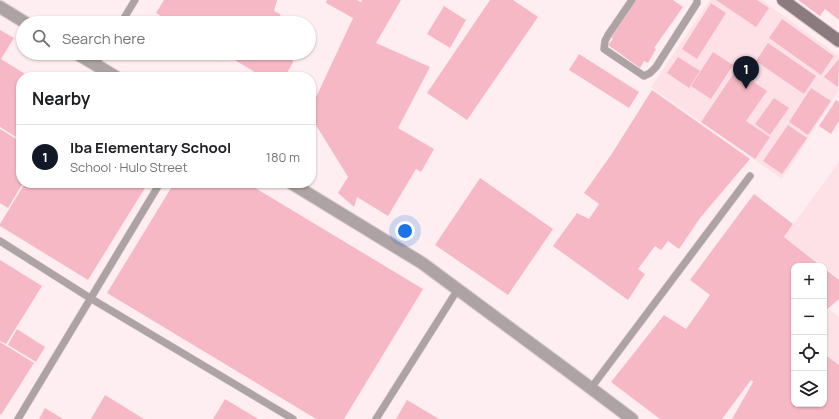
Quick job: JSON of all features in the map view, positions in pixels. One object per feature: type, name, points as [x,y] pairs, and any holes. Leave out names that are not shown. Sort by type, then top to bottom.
[{"type":"street","points":[[783,0],[839,41]]},
{"type":"street","points":[[0,7],[16,17]]},
{"type":"street","points":[[87,60],[107,72]]},
{"type":"street","points":[[299,188],[422,263],[632,419]]},
{"type":"lane","points":[[125,16],[135,0]]},
{"type":"lane","points":[[632,0],[608,35],[605,41],[604,49],[644,76],[656,67],[697,3],[697,0]]},
{"type":"lane","points":[[95,65],[98,60]]},
{"type":"lane","points":[[591,388],[750,176]]},
{"type":"lane","points":[[18,419],[157,188]]},
{"type":"lane","points":[[0,241],[90,298],[293,419]]},
{"type":"lane","points":[[376,419],[458,289]]},
{"type":"shaded area","points":[[710,0],[762,0],[839,56],[839,90],[782,179],[651,87]]},
{"type":"shaded area","points":[[839,162],[839,278],[827,269],[827,263],[819,263],[784,237]]},
{"type":"shaded area","points":[[829,309],[839,317],[839,365],[827,356],[827,311]]},
{"type":"building","points":[[164,0],[277,0],[274,11],[280,14],[280,16],[161,16],[156,13]]},
{"type":"building","points":[[327,0],[357,0],[361,2],[362,0],[401,0],[376,43],[430,67],[398,128],[434,149],[421,172],[416,169],[388,216],[357,197],[354,207],[338,193],[348,177],[316,125],[316,97],[353,18],[326,3]]},
{"type":"building","points":[[490,0],[513,0],[538,17],[467,120],[427,93]]},
{"type":"building","points":[[634,0],[673,0],[683,7],[654,48],[656,49],[648,63],[644,61],[640,68],[608,45],[613,39],[609,36]]},
{"type":"building","points":[[716,0],[757,0],[769,8],[756,27]]},
{"type":"building","points":[[798,0],[839,0],[839,20],[825,9],[827,6],[820,16]]},
{"type":"building","points":[[711,3],[726,13],[697,59],[682,49]]},
{"type":"building","points":[[444,6],[466,20],[450,48],[427,34]]},
{"type":"building","points":[[782,19],[834,56],[821,75],[769,38]]},
{"type":"building","points":[[0,30],[14,38],[1,59],[22,72],[16,72],[16,137],[0,127]]},
{"type":"building","points":[[768,43],[816,76],[804,94],[756,61]]},
{"type":"building","points":[[713,52],[733,65],[711,99],[691,86]]},
{"type":"building","points":[[579,54],[639,92],[629,108],[569,70]]},
{"type":"building","points":[[678,57],[700,71],[689,88],[667,73]]},
{"type":"building","points":[[235,60],[293,60],[288,72],[255,72]]},
{"type":"building","points":[[838,60],[839,61],[838,87],[824,77]]},
{"type":"building","points":[[736,70],[767,91],[746,121],[770,137],[755,159],[701,122]]},
{"type":"building","points":[[811,88],[831,101],[808,135],[789,122]]},
{"type":"building","points":[[652,90],[750,159],[700,218],[679,249],[668,241],[661,250],[655,246],[638,269],[645,274],[628,300],[553,246],[577,213],[589,219],[599,204],[584,193],[611,155]]},
{"type":"building","points":[[774,98],[789,108],[770,135],[755,124]]},
{"type":"building","points":[[836,100],[839,102],[839,121],[831,134],[819,126]]},
{"type":"building","points":[[788,125],[807,138],[782,174],[763,161]]},
{"type":"building","points":[[0,129],[16,139],[16,188],[20,188],[8,208],[0,203]]},
{"type":"building","points":[[480,178],[553,229],[508,295],[435,245]]},
{"type":"building","points":[[22,188],[145,188],[88,280],[0,226]]},
{"type":"building","points":[[171,188],[255,188],[423,289],[344,419],[316,419],[107,293]]},
{"type":"building","points":[[754,194],[793,224],[784,237],[817,263],[791,263],[791,407],[827,407],[827,356],[839,365],[839,419],[732,419],[753,382],[751,380],[722,419],[660,419],[611,382],[664,315],[686,329],[710,295],[690,280]]},
{"type":"building","points":[[0,260],[42,286],[6,344],[0,341]]},
{"type":"building","points":[[827,270],[839,280],[839,299],[827,309]]},
{"type":"building","points":[[17,329],[45,347],[36,362],[8,345]]},
{"type":"building","points":[[0,342],[34,363],[1,415],[0,414]]},
{"type":"building","points":[[105,395],[144,419],[91,419]]},
{"type":"building","points":[[225,399],[258,419],[213,419]]},
{"type":"building","points":[[407,400],[439,419],[396,419]]},
{"type":"building","points":[[45,408],[63,419],[39,419]]},
{"type":"place","name":"Iba Elementary School","points":[[746,89]]}]
